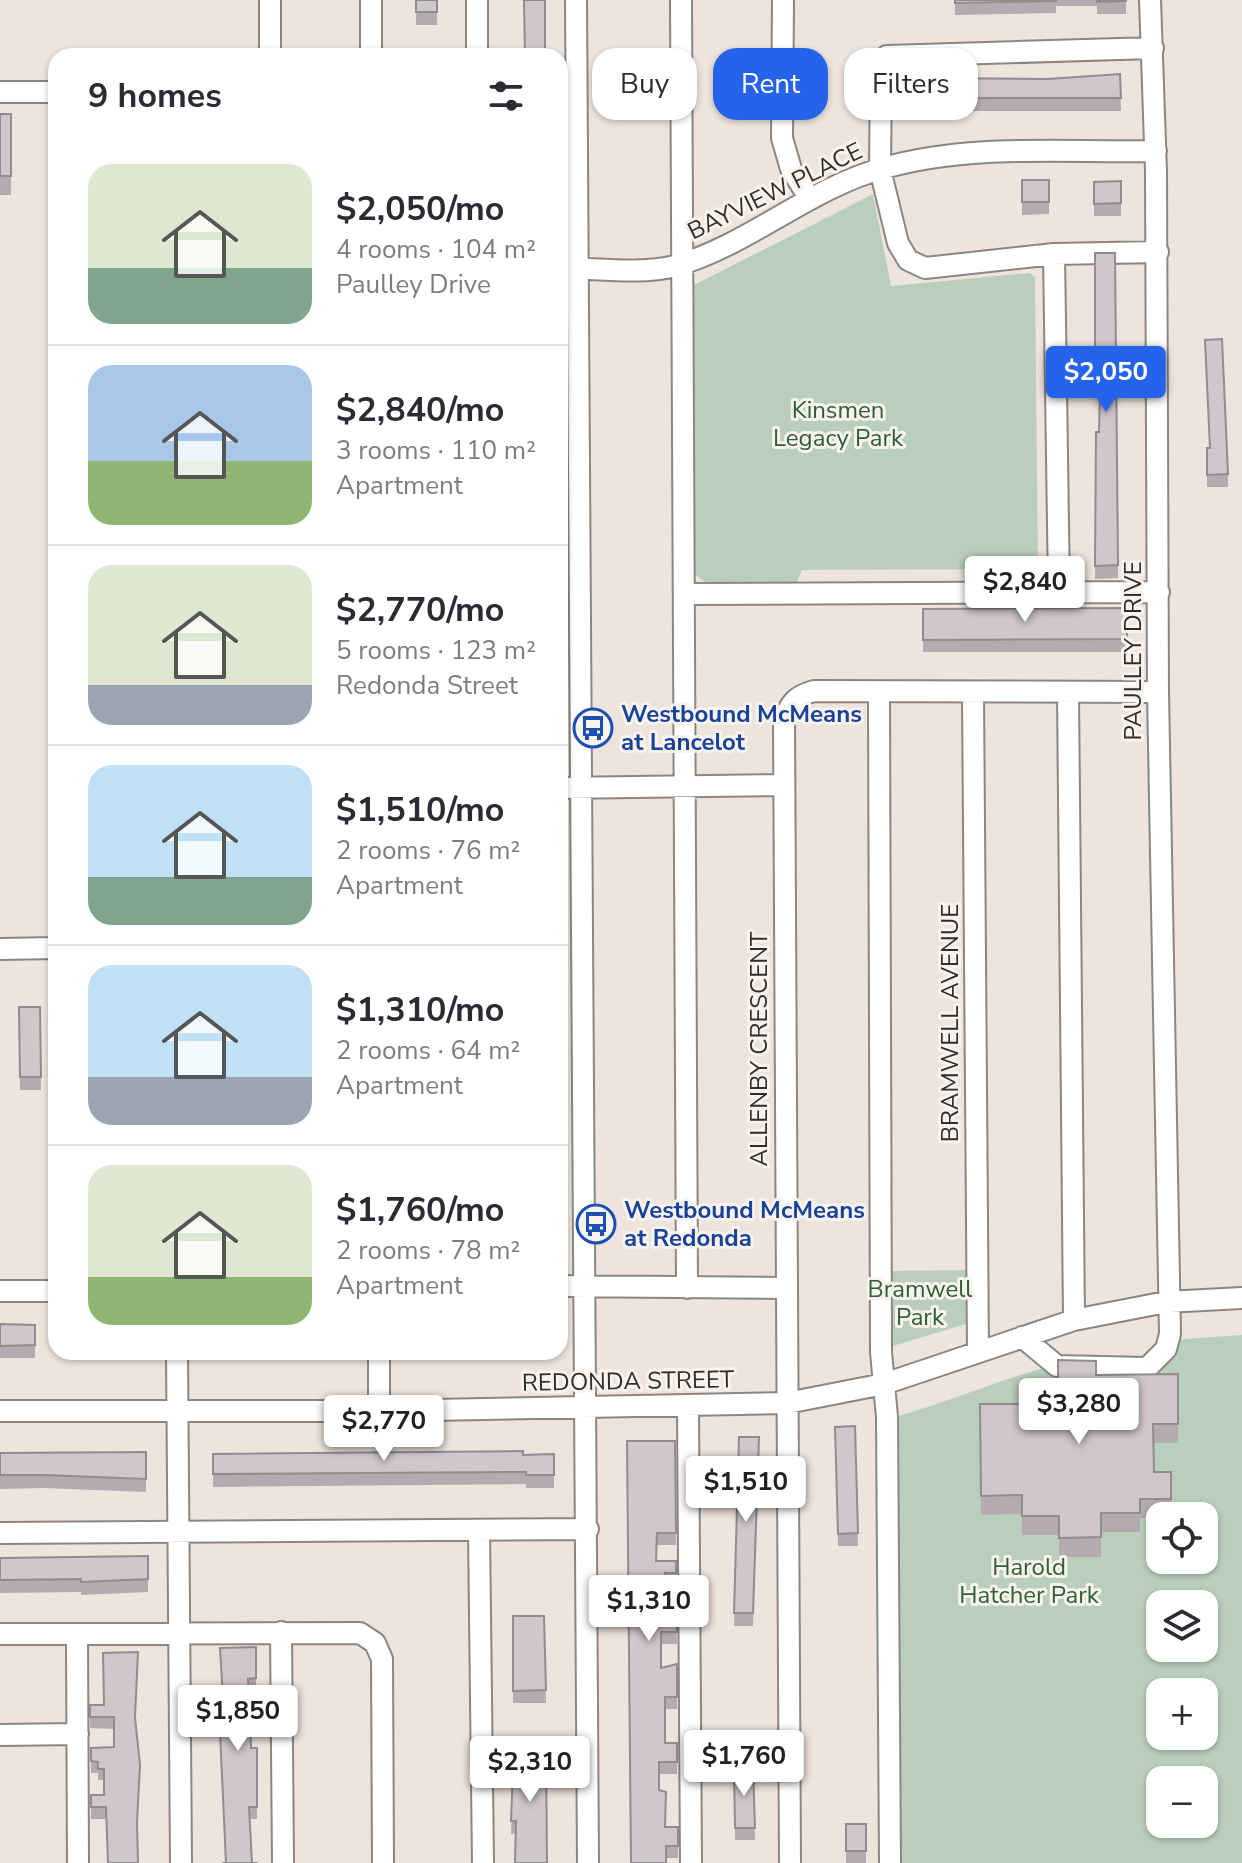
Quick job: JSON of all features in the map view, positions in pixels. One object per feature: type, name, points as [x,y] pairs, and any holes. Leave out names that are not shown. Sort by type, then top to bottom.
[{"type":"street","points":[[270,0],[270,48]]},
{"type":"street","points":[[371,0],[371,48]]},
{"type":"street","points":[[477,0],[477,48]]},
{"type":"street","points":[[576,0],[569,268],[570,788],[587,1408],[588,1863]]},
{"type":"street","points":[[681,0],[687,1288]]},
{"type":"street","points":[[783,0],[782,138],[791,169],[810,199]]},
{"type":"street","name":"PAULLEY DRIVE","points":[[1022,1337],[1057,1366],[1147,1368],[1166,1349],[1170,1334],[1166,1302],[1158,692],[1158,252],[1150,0]]},
{"type":"street","points":[[1153,48],[887,56],[881,69],[880,169],[898,243],[908,260],[925,268],[1054,254],[1158,252]]},
{"type":"street","points":[[0,92],[48,92]]},
{"type":"street","name":"BAYVIEW PLACE","points":[[569,268],[659,269],[684,263],[810,199],[880,169],[938,156],[1156,151]]},
{"type":"street","points":[[1054,254],[1059,591]]},
{"type":"street","points":[[686,594],[1159,592]]},
{"type":"street","name":"ALLENBY CRESCENT","points":[[790,1863],[784,720],[790,705],[800,695],[814,691],[1158,692]]},
{"type":"street","points":[[879,693],[890,1863]]},
{"type":"street","name":"BRAMWELL AVENUE","points":[[973,693],[978,1352]]},
{"type":"street","points":[[1068,693],[1074,1320]]},
{"type":"street","points":[[570,788],[784,785]]},
{"type":"street","points":[[0,949],[48,948]]},
{"type":"street","points":[[568,1286],[786,1288]]},
{"type":"street","points":[[0,1291],[48,1291]]},
{"type":"street","name":"REDONDA STREET","points":[[0,1411],[379,1411],[787,1403],[884,1384],[1074,1320],[1166,1302],[1242,1298]]},
{"type":"street","points":[[177,1360],[181,1863]]},
{"type":"street","points":[[379,1360],[379,1411]]},
{"type":"street","points":[[688,1407],[691,1863]]},
{"type":"street","points":[[0,1533],[588,1529]]},
{"type":"street","points":[[479,1531],[483,1863]]},
{"type":"street","points":[[281,1632],[283,1863]]},
{"type":"street","points":[[0,1634],[360,1633],[375,1643],[382,1659],[383,1863]]},
{"type":"street","points":[[77,1634],[78,1863]]},
{"type":"street","points":[[0,1735],[78,1734]]},
{"type":"green space","name":"Kinsmen Legacy Park","points":[[873,194],[891,286],[1030,273],[1035,277],[1038,569],[802,570],[797,582],[707,583],[694,574],[692,562],[690,295],[694,285]]},
{"type":"green space","name":"Bramwell Park","points":[[966,1270],[966,1324],[886,1348],[886,1271]]},
{"type":"green space","name":"Harold Hatcher Park","points":[[1242,1335],[1242,1863],[898,1863],[895,1417],[1062,1363],[1096,1357],[1136,1358],[1152,1350],[1158,1341]]},
{"type":"building","points":[[416,0],[437,0],[437,12],[416,12]]},
{"type":"building","points":[[524,0],[545,0],[545,48],[525,48]]},
{"type":"building","points":[[955,0],[1056,0],[1056,1],[955,3]]},
{"type":"building","points":[[1126,0],[1126,1],[1097,2]]},
{"type":"building","points":[[1120,74],[1121,98],[978,98],[978,78],[1048,79]]},
{"type":"building","points":[[0,114],[11,114],[11,176],[0,176]]},
{"type":"building","points":[[1022,180],[1049,180],[1049,202],[1022,202]]},
{"type":"building","points":[[1121,181],[1121,203],[1094,204],[1094,182]]},
{"type":"building","points":[[1095,253],[1115,253],[1118,565],[1095,566],[1096,432],[1099,432],[1101,353],[1095,353]]},
{"type":"building","points":[[1222,339],[1228,474],[1207,475],[1207,448],[1210,448],[1205,340]]},
{"type":"building","points":[[1127,608],[1127,639],[923,640],[923,609]]},
{"type":"building","points":[[19,1007],[40,1007],[41,1077],[20,1077]]},
{"type":"building","points":[[0,1324],[35,1325],[35,1345],[0,1346]]},
{"type":"building","points":[[1058,1360],[1096,1361],[1096,1375],[1178,1374],[1178,1424],[1153,1424],[1154,1472],[1171,1472],[1171,1499],[1140,1499],[1140,1513],[1101,1513],[1101,1537],[1059,1538],[1059,1516],[1022,1516],[1022,1495],[981,1496],[980,1404],[1024,1404],[1023,1383],[1058,1382]]},
{"type":"building","points":[[855,1426],[858,1533],[838,1534],[835,1427]]},
{"type":"building","points":[[739,1437],[759,1437],[753,1613],[734,1613]]},
{"type":"building","points":[[627,1441],[675,1441],[676,1533],[657,1533],[656,1561],[676,1561],[676,1573],[665,1573],[664,1620],[676,1620],[677,1632],[661,1632],[661,1668],[677,1664],[677,1697],[665,1697],[665,1743],[677,1743],[677,1762],[659,1762],[659,1790],[666,1792],[665,1827],[678,1827],[678,1846],[666,1846],[666,1863],[631,1863]]},
{"type":"building","points":[[523,1451],[523,1455],[554,1454],[554,1475],[526,1475],[526,1472],[213,1474],[213,1454]]},
{"type":"building","points":[[146,1452],[146,1479],[0,1475],[0,1453]]},
{"type":"building","points":[[148,1556],[148,1579],[81,1582],[81,1579],[0,1580],[0,1558]]},
{"type":"building","points":[[513,1616],[544,1616],[546,1690],[513,1691]]},
{"type":"building","points":[[256,1647],[256,1678],[248,1679],[251,1748],[257,1748],[257,1807],[249,1807],[252,1863],[226,1863],[220,1732],[225,1732],[220,1648]]},
{"type":"building","points":[[138,1652],[135,1717],[140,1765],[138,1863],[108,1863],[106,1807],[91,1807],[91,1795],[104,1795],[104,1769],[98,1769],[98,1762],[91,1761],[91,1748],[114,1747],[114,1717],[90,1717],[90,1705],[104,1705],[103,1653]]},
{"type":"building","points":[[514,1746],[546,1746],[547,1863],[515,1863],[516,1821],[511,1821]]},
{"type":"building","points":[[734,1768],[753,1768],[755,1828],[735,1828]]},
{"type":"building","points":[[846,1824],[866,1824],[866,1851],[846,1851]]},
{"type":"place","name":"Westbound McMeans at Lancelot","points":[[593,728]]},
{"type":"place","name":"Westbound McMeans at Redonda","points":[[596,1224]]}]
